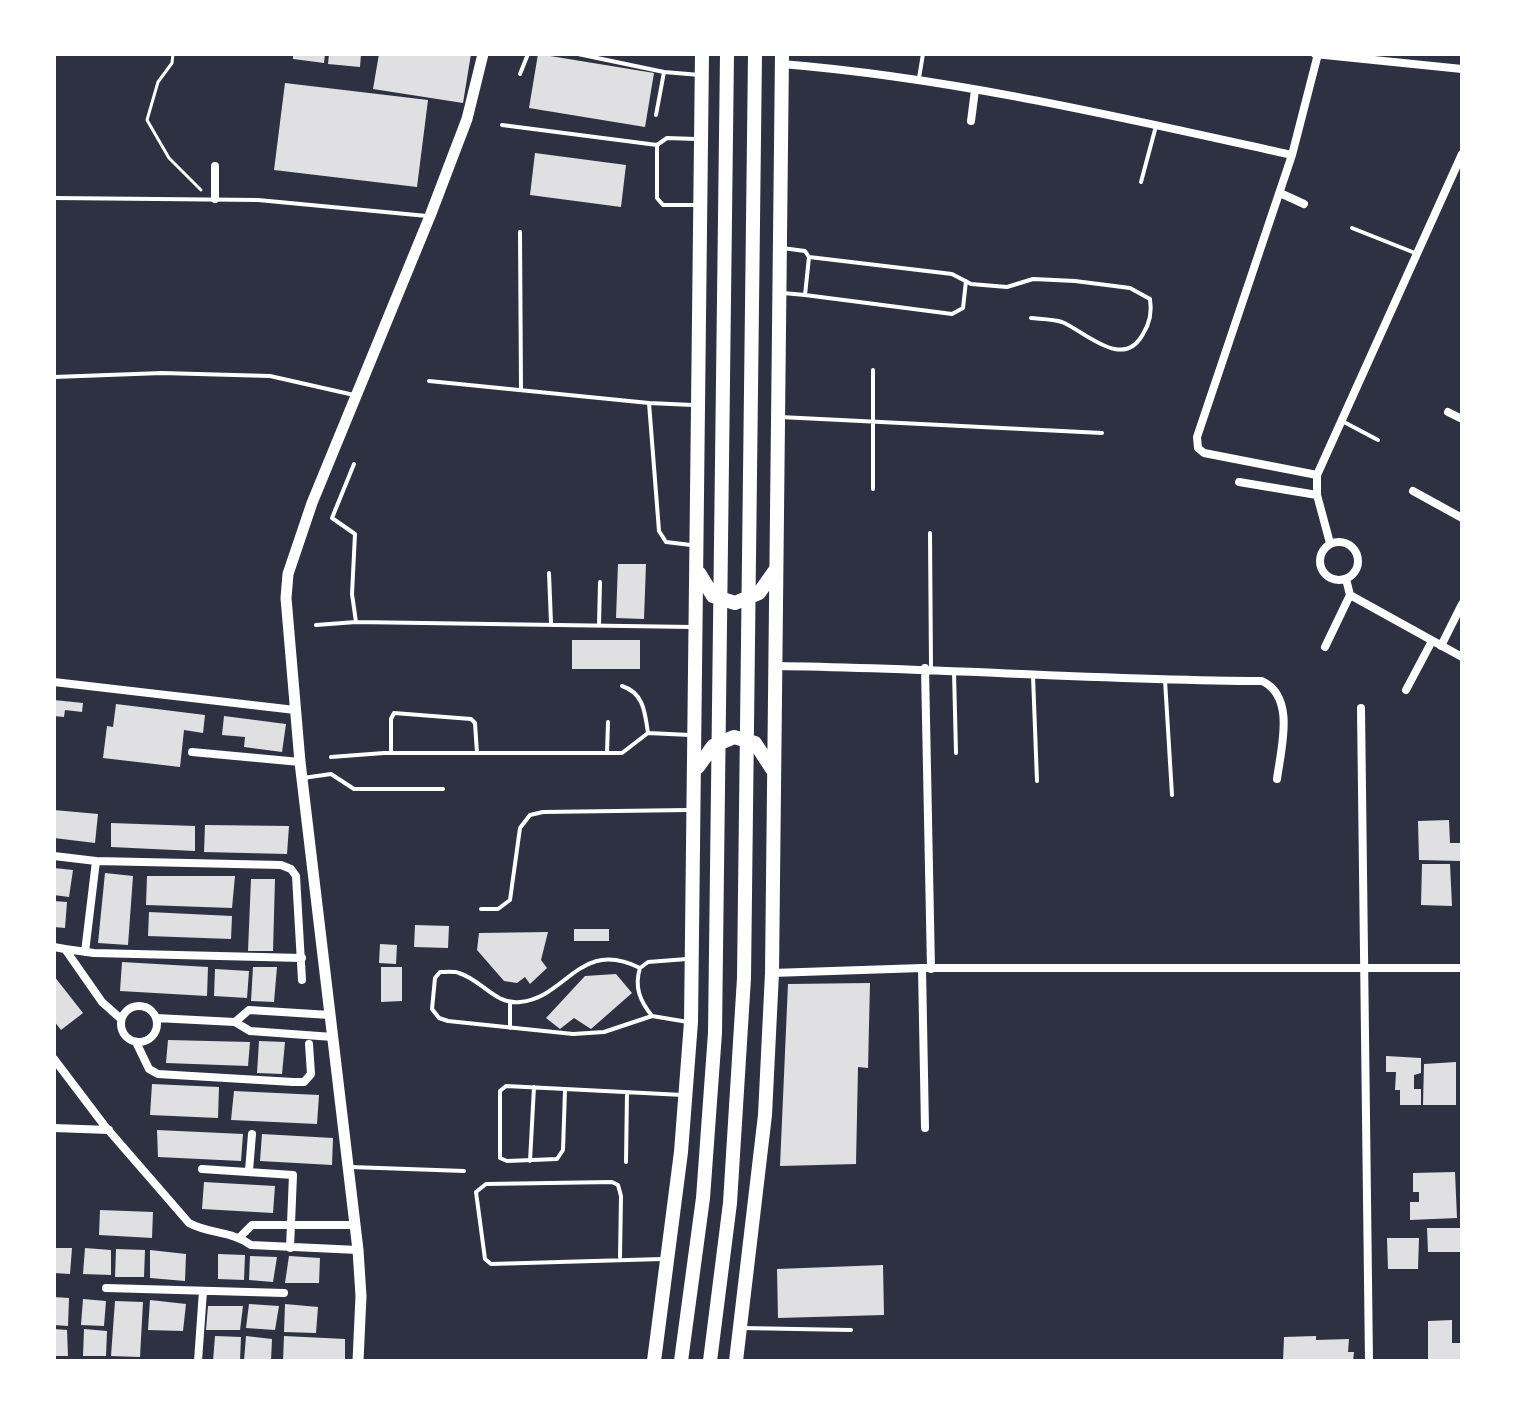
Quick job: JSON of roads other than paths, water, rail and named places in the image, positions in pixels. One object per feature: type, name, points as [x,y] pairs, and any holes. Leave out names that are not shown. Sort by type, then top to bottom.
[{"type":"main road","points":[[654,1361],[669,1259],[691,1022],[696,809],[702,54]]},
{"type":"main road","points":[[681,1361],[703,1198],[712,1094],[720,862],[727,54]]},
{"type":"main road","points":[[710,1361],[730,1203],[738,1097],[747,861],[755,54]]},
{"type":"main road","points":[[736,1361],[765,1115],[772,973],[782,59]]},
{"type":"main road","points":[[697,569],[713,596],[735,603],[759,593],[777,568]]},
{"type":"main road","points":[[696,774],[710,749],[734,737],[759,747],[774,773]]},
{"type":"street","points":[[358,1361],[361,1326],[358,1250],[300,762],[286,598],[288,574],[356,396],[430,216],[477,87],[483,54]]},
{"type":"street","points":[[1317,475],[1216,456],[1198,448],[1197,437],[1292,155],[1317,54],[1462,69]]},
{"type":"street","points":[[782,59],[975,90],[1292,155]]},
{"type":"street","points":[[971,121],[975,90]]},
{"type":"street","points":[[1330,543],[1317,495],[1317,475],[1462,154]]},
{"type":"street","points":[[212,199],[215,166]]},
{"type":"street","points":[[1280,193],[1304,204]]},
{"type":"street","points":[[1448,412],[1462,419]]},
{"type":"street","points":[[1239,482],[1317,495]]},
{"type":"street","points":[[1413,491],[1462,518]]},
{"type":"street","points":[[1330,543],[1347,543],[1358,557],[1358,566],[1346,579]]},
{"type":"street","points":[[1330,543],[1320,556],[1320,565],[1329,578],[1346,579]]},
{"type":"street","points":[[1325,647],[1350,595],[1346,579]]},
{"type":"street","points":[[1350,595],[1462,657]]},
{"type":"street","points":[[1441,646],[1462,604]]},
{"type":"street","points":[[1406,690],[1432,641]]},
{"type":"street","points":[[776,666],[928,668],[1165,680],[1262,681],[1276,687],[1283,701],[1277,779]]},
{"type":"street","points":[[925,1128],[928,668]]},
{"type":"street","points":[[54,682],[295,710]]},
{"type":"street","points":[[1361,708],[1369,1361]]},
{"type":"street","points":[[192,752],[300,762]]},
{"type":"street","points":[[54,856],[96,861],[281,865],[291,869],[296,876],[302,980]]},
{"type":"street","points":[[85,952],[96,861]]},
{"type":"street","points":[[54,947],[85,952],[302,958]]},
{"type":"street","points":[[65,949],[102,1002],[121,1019]]},
{"type":"street","points":[[772,973],[926,968],[1462,968]]},
{"type":"street","points":[[136,1042],[150,1038],[155,1032],[156,1018],[146,1006],[138,1005],[124,1012],[122,1031],[136,1042],[149,1069],[158,1074],[293,1082],[304,1082],[311,1074],[309,1044]]},
{"type":"street","points":[[235,1022],[249,1010],[330,1015]]},
{"type":"street","points":[[156,1018],[235,1022],[250,1031],[333,1037]]},
{"type":"street","points":[[54,1059],[109,1130],[189,1223],[201,1230],[240,1237],[251,1245],[358,1250]]},
{"type":"street","points":[[54,1128],[109,1130]]},
{"type":"street","points":[[249,1171],[252,1134]]},
{"type":"street","points":[[202,1169],[293,1175],[290,1248]]},
{"type":"street","points":[[240,1237],[252,1225],[355,1225]]},
{"type":"street","points":[[106,1288],[284,1293]]},
{"type":"street","points":[[198,1361],[203,1291]]},
{"type":"lane","points":[[520,74],[528,54]]},
{"type":"lane","points":[[578,54],[664,72],[702,75]]},
{"type":"lane","points":[[919,81],[923,54]]},
{"type":"lane","points":[[656,115],[664,72]]},
{"type":"lane","points":[[502,125],[657,145],[667,138],[701,139]]},
{"type":"lane","points":[[1141,182],[1156,126]]},
{"type":"lane","points":[[657,145],[657,198],[663,205],[701,205]]},
{"type":"lane","points":[[54,198],[279,201],[430,216]]},
{"type":"lane","points":[[1352,228],[1417,254]]},
{"type":"lane","points":[[520,232],[521,390]]},
{"type":"lane","points":[[780,248],[805,251],[809,257],[805,295]]},
{"type":"lane","points":[[809,257],[952,274],[966,281],[1007,287],[1033,279],[1130,288],[1150,299],[1149,325],[1139,341],[1126,349],[1104,348],[1062,322],[1031,318]]},
{"type":"lane","points":[[780,292],[952,314],[963,308],[966,281]]},
{"type":"lane","points":[[873,370],[873,489]]},
{"type":"lane","points":[[54,377],[162,373],[270,376],[356,396]]},
{"type":"lane","points":[[429,381],[649,403],[699,405]]},
{"type":"lane","points":[[649,403],[661,536],[666,542],[698,545]]},
{"type":"lane","points":[[778,417],[1102,433]]},
{"type":"lane","points":[[1342,421],[1378,440]]},
{"type":"lane","points":[[354,464],[332,518],[355,534],[352,602],[356,622]]},
{"type":"lane","points":[[928,668],[930,533]]},
{"type":"lane","points":[[549,573],[551,624]]},
{"type":"lane","points":[[599,625],[600,582]]},
{"type":"lane","points":[[316,625],[356,622],[382,625],[697,627]]},
{"type":"lane","points":[[954,669],[956,753]]},
{"type":"lane","points":[[1033,674],[1037,781]]},
{"type":"lane","points":[[1165,680],[1172,795]]},
{"type":"lane","points":[[622,686],[632,689],[643,703],[648,733]]},
{"type":"lane","points":[[391,753],[391,719],[394,713],[471,719],[475,723],[477,753]]},
{"type":"lane","points":[[607,753],[608,722]]},
{"type":"lane","points":[[331,757],[391,753],[622,753],[648,733],[696,736]]},
{"type":"lane","points":[[303,778],[331,774],[354,789],[443,789]]},
{"type":"lane","points":[[481,909],[498,909],[510,900],[520,828],[530,815],[543,812],[696,809]]},
{"type":"lane","points":[[640,968],[624,960],[603,959],[588,964],[531,1000],[510,1002],[504,1002],[459,973],[440,972],[435,978],[432,1009],[439,1018],[573,1034],[604,1032],[652,1016],[691,1022]]},
{"type":"lane","points":[[652,1016],[641,1000],[636,981],[640,968],[648,962],[693,959]]},
{"type":"lane","points":[[510,1002],[510,1028]]},
{"type":"lane","points":[[565,1090],[561,1155],[551,1161],[500,1158],[500,1091],[506,1086],[685,1095]]},
{"type":"lane","points":[[530,1161],[534,1087]]},
{"type":"lane","points":[[626,1162],[627,1093]]},
{"type":"lane","points":[[350,1167],[464,1171]]},
{"type":"lane","points":[[620,1257],[621,1196],[618,1185],[612,1182],[486,1184],[476,1192],[485,1259],[491,1264],[620,1257],[669,1259]]},
{"type":"lane","points":[[741,1328],[851,1330]]}]
